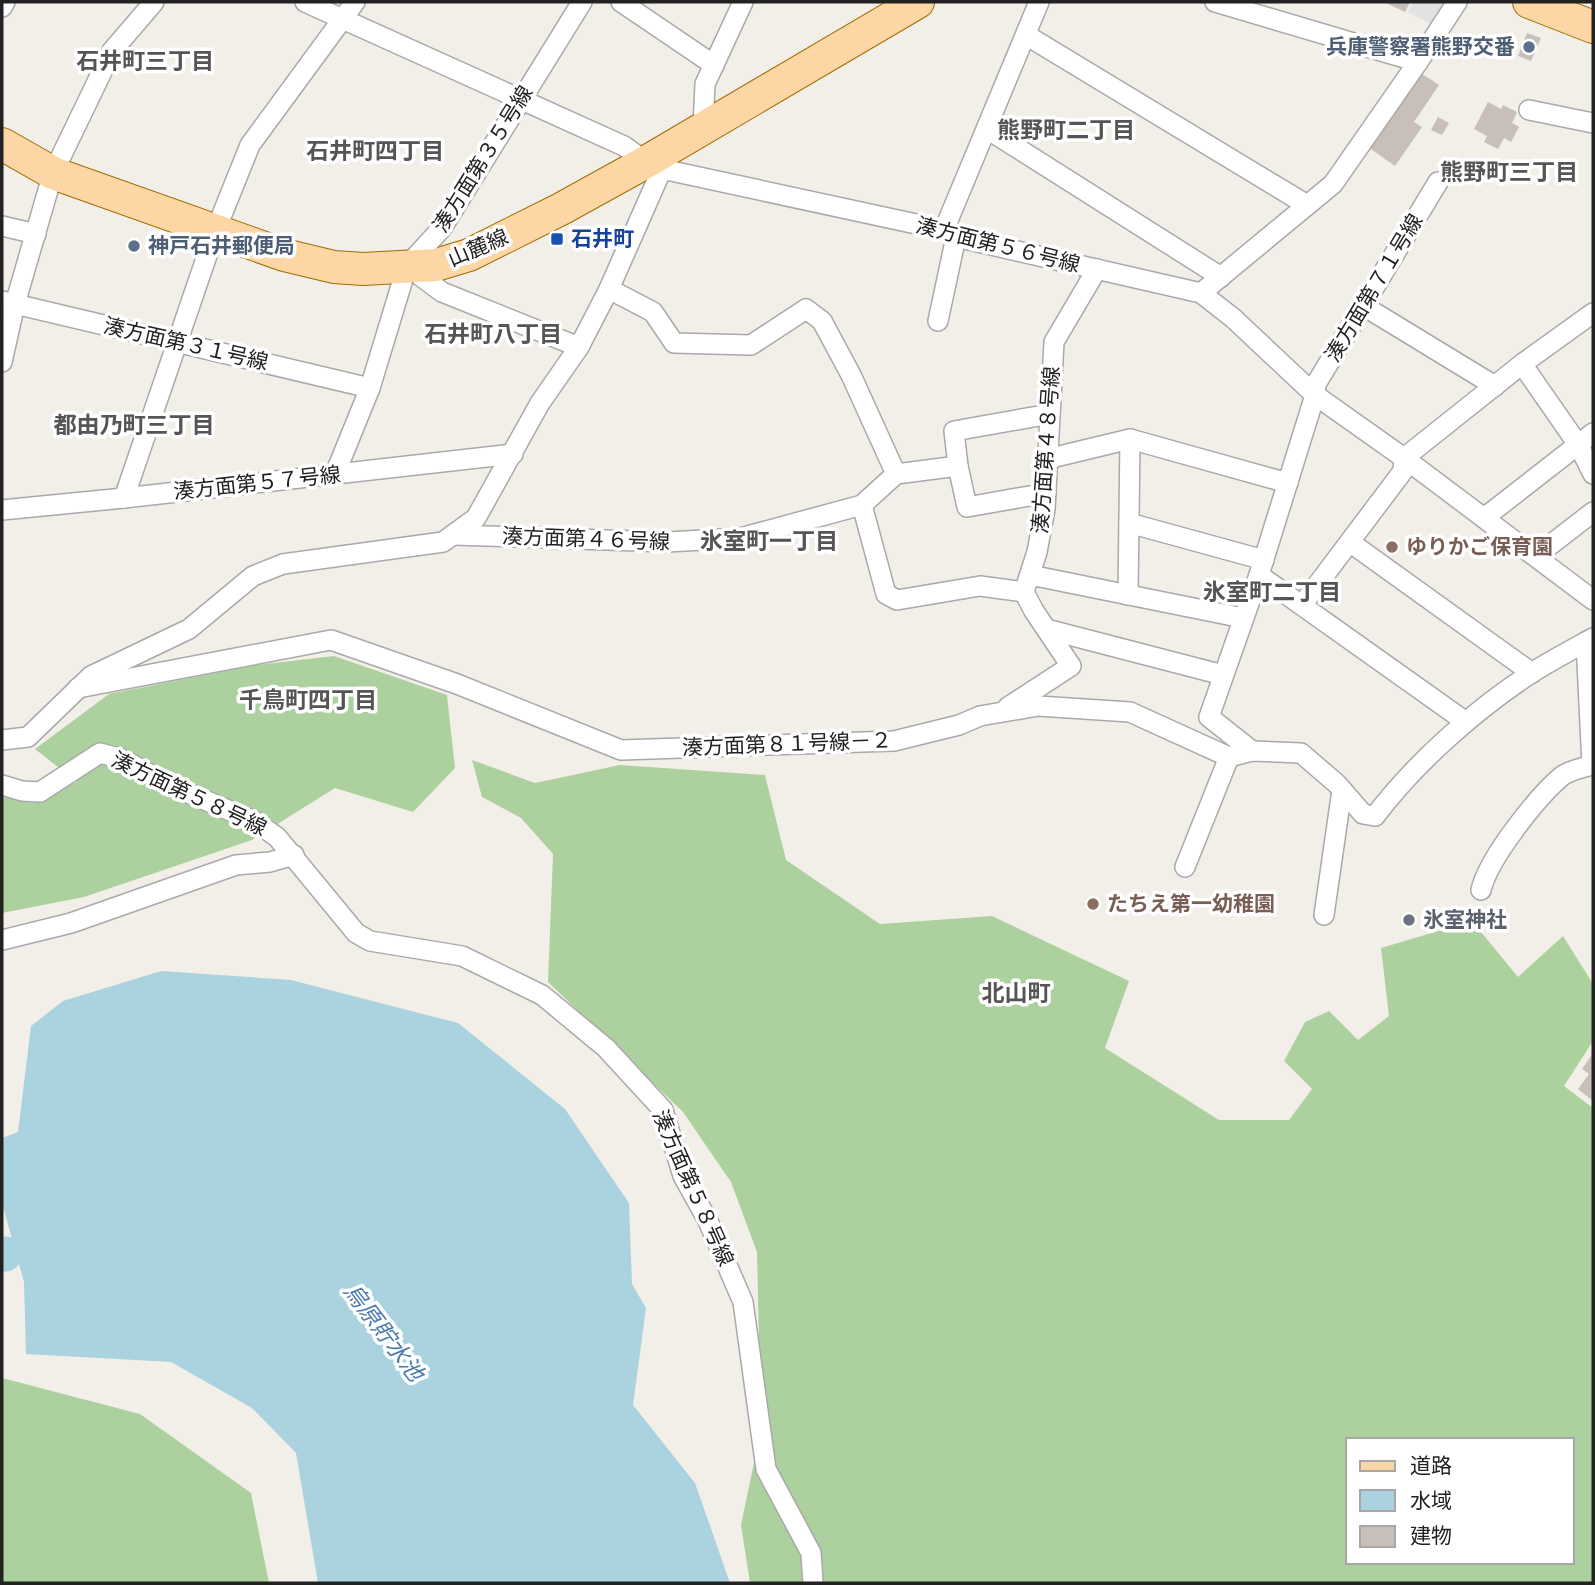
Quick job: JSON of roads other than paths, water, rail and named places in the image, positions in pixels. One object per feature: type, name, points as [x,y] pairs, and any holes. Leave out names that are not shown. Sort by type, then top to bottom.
[{"type":"main road","name":"山麓線","points":[[2,144],[53,173],[284,255],[334,267],[363,270],[436,265],[469,255],[654,166],[703,128],[918,2]]},
{"type":"main road","points":[[1548,5],[1593,27]]},
{"type":"street","points":[[2,7],[5,2]]},
{"type":"street","points":[[2,362],[8,302],[36,234],[53,173],[113,51],[154,2]]},
{"type":"street","points":[[2,740],[28,737],[91,676],[189,629],[253,576],[283,564],[443,542],[476,518],[540,402],[579,347],[609,289],[654,166],[624,146],[305,2]]},
{"type":"street","points":[[124,498],[215,232],[250,145],[355,2]]},
{"type":"street","name":"湊方面第３５号線","points":[[335,474],[370,388],[407,266],[442,228],[582,2]]},
{"type":"street","points":[[621,2],[714,65]]},
{"type":"street","points":[[703,128],[705,84],[744,2]]},
{"type":"street","points":[[938,321],[950,233],[987,129],[1039,2]]},
{"type":"street","points":[[1215,2],[1418,62]]},
{"type":"street","points":[[1201,293],[1333,184],[1457,2]]},
{"type":"street","points":[[1026,34],[1307,205]]},
{"type":"street","points":[[1529,110],[1592,120]]},
{"type":"street","points":[[987,129],[1221,277]]},
{"type":"street","name":"湊方面第５６号線","points":[[654,166],[1201,293],[1233,318],[1315,395],[1404,457],[1593,600]]},
{"type":"street","name":"湊方面第７１号線","points":[[1252,751],[1209,717],[1288,483],[1316,384],[1438,182]]},
{"type":"street","points":[[2,226],[36,234]]},
{"type":"street","points":[[407,266],[442,292],[579,347]]},
{"type":"street","name":"湊方面第４８号線","points":[[1027,583],[1037,552],[1046,492],[1054,342],[1097,269]]},
{"type":"street","points":[[609,289],[653,312],[674,343],[751,345],[806,309],[822,321],[851,375],[896,474],[958,466]]},
{"type":"street","name":"湊方面第３１号線","points":[[8,302],[370,388]]},
{"type":"street","points":[[1362,305],[1495,386]]},
{"type":"street","points":[[1302,605],[1403,471],[1404,457],[1593,313]]},
{"type":"street","points":[[1522,365],[1586,440],[1593,474]]},
{"type":"street","points":[[1046,492],[967,507],[954,431],[1049,414]]},
{"type":"street","points":[[1128,595],[1130,439]]},
{"type":"street","points":[[1047,459],[1130,439],[1288,483]]},
{"type":"street","points":[[1484,518],[1586,440]]},
{"type":"street","name":"湊方面第５７号線","points":[[2,510],[513,454]]},
{"type":"street","name":"湊方面第４６号線","points":[[453,535],[667,542],[740,538],[862,505],[896,474]]},
{"type":"street","points":[[862,505],[886,594],[897,600],[980,586],[1027,583],[1128,595],[1243,618]]},
{"type":"street","points":[[1536,556],[1593,512]]},
{"type":"street","points":[[1129,523],[1261,567],[1302,605],[1466,722]]},
{"type":"street","points":[[1351,543],[1532,673]]},
{"type":"street","points":[[998,713],[1071,666],[1046,629],[1027,583]]},
{"type":"street","points":[[1046,629],[1223,675]]},
{"type":"street","name":"湊方面第８１号線－２","points":[[78,688],[331,640],[457,684],[621,750],[894,741],[960,726],[980,716],[1038,706],[1130,712],[1229,757]]},
{"type":"street","points":[[1185,867],[1229,757],[1252,751],[1301,753],[1342,790],[1363,814],[1375,816],[1393,792],[1466,722],[1532,673],[1589,640],[1593,765],[1564,774],[1525,816],[1484,875],[1481,890]]},
{"type":"street","name":"湊方面第５８号線","points":[[2,786],[40,792],[100,753],[122,759],[174,787],[254,821],[277,837],[356,933],[370,942],[462,956],[541,995],[606,1048],[663,1111],[683,1176],[708,1221],[744,1302],[766,1469],[811,1553],[813,1583]]},
{"type":"street","points":[[1324,915],[1342,790]]},
{"type":"street","points":[[2,940],[71,923],[236,865],[270,862],[294,855]]},
{"type":"water","name":"烏原貯水池","points":[[161,971],[291,980],[458,1023],[565,1109],[629,1203],[632,1284],[646,1308],[633,1405],[695,1483],[730,1583],[318,1583],[296,1453],[252,1408],[171,1362],[26,1354],[24,1282],[2,1203],[2,1138],[18,1132],[31,1026],[63,1001]]},
{"type":"place","name":"兵庫警察署熊野交番","points":[[1529,47]]},
{"type":"place","name":"石井町","points":[[557,239]]},
{"type":"place","name":"神戸石井郵便局","points":[[134,246]]},
{"type":"place","name":"ゆりかご保育園","points":[[1392,547]]},
{"type":"place","name":"たちえ第一幼稚園","points":[[1093,904]]},
{"type":"place","name":"氷室神社","points":[[1409,920]]},
{"type":"district","name":"石井町三丁目","points":[[145,61]]},
{"type":"district","name":"熊野町二丁目","points":[[1066,130]]},
{"type":"district","name":"石井町四丁目","points":[[375,151]]},
{"type":"district","name":"熊野町三丁目","points":[[1509,172]]},
{"type":"district","name":"石井町八丁目","points":[[493,334]]},
{"type":"district","name":"都由乃町三丁目","points":[[134,425]]},
{"type":"district","name":"氷室町一丁目","points":[[769,541]]},
{"type":"district","name":"氷室町二丁目","points":[[1272,592]]},
{"type":"district","name":"千鳥町四丁目","points":[[308,700]]},
{"type":"district","name":"北山町","points":[[1016,993]]}]
